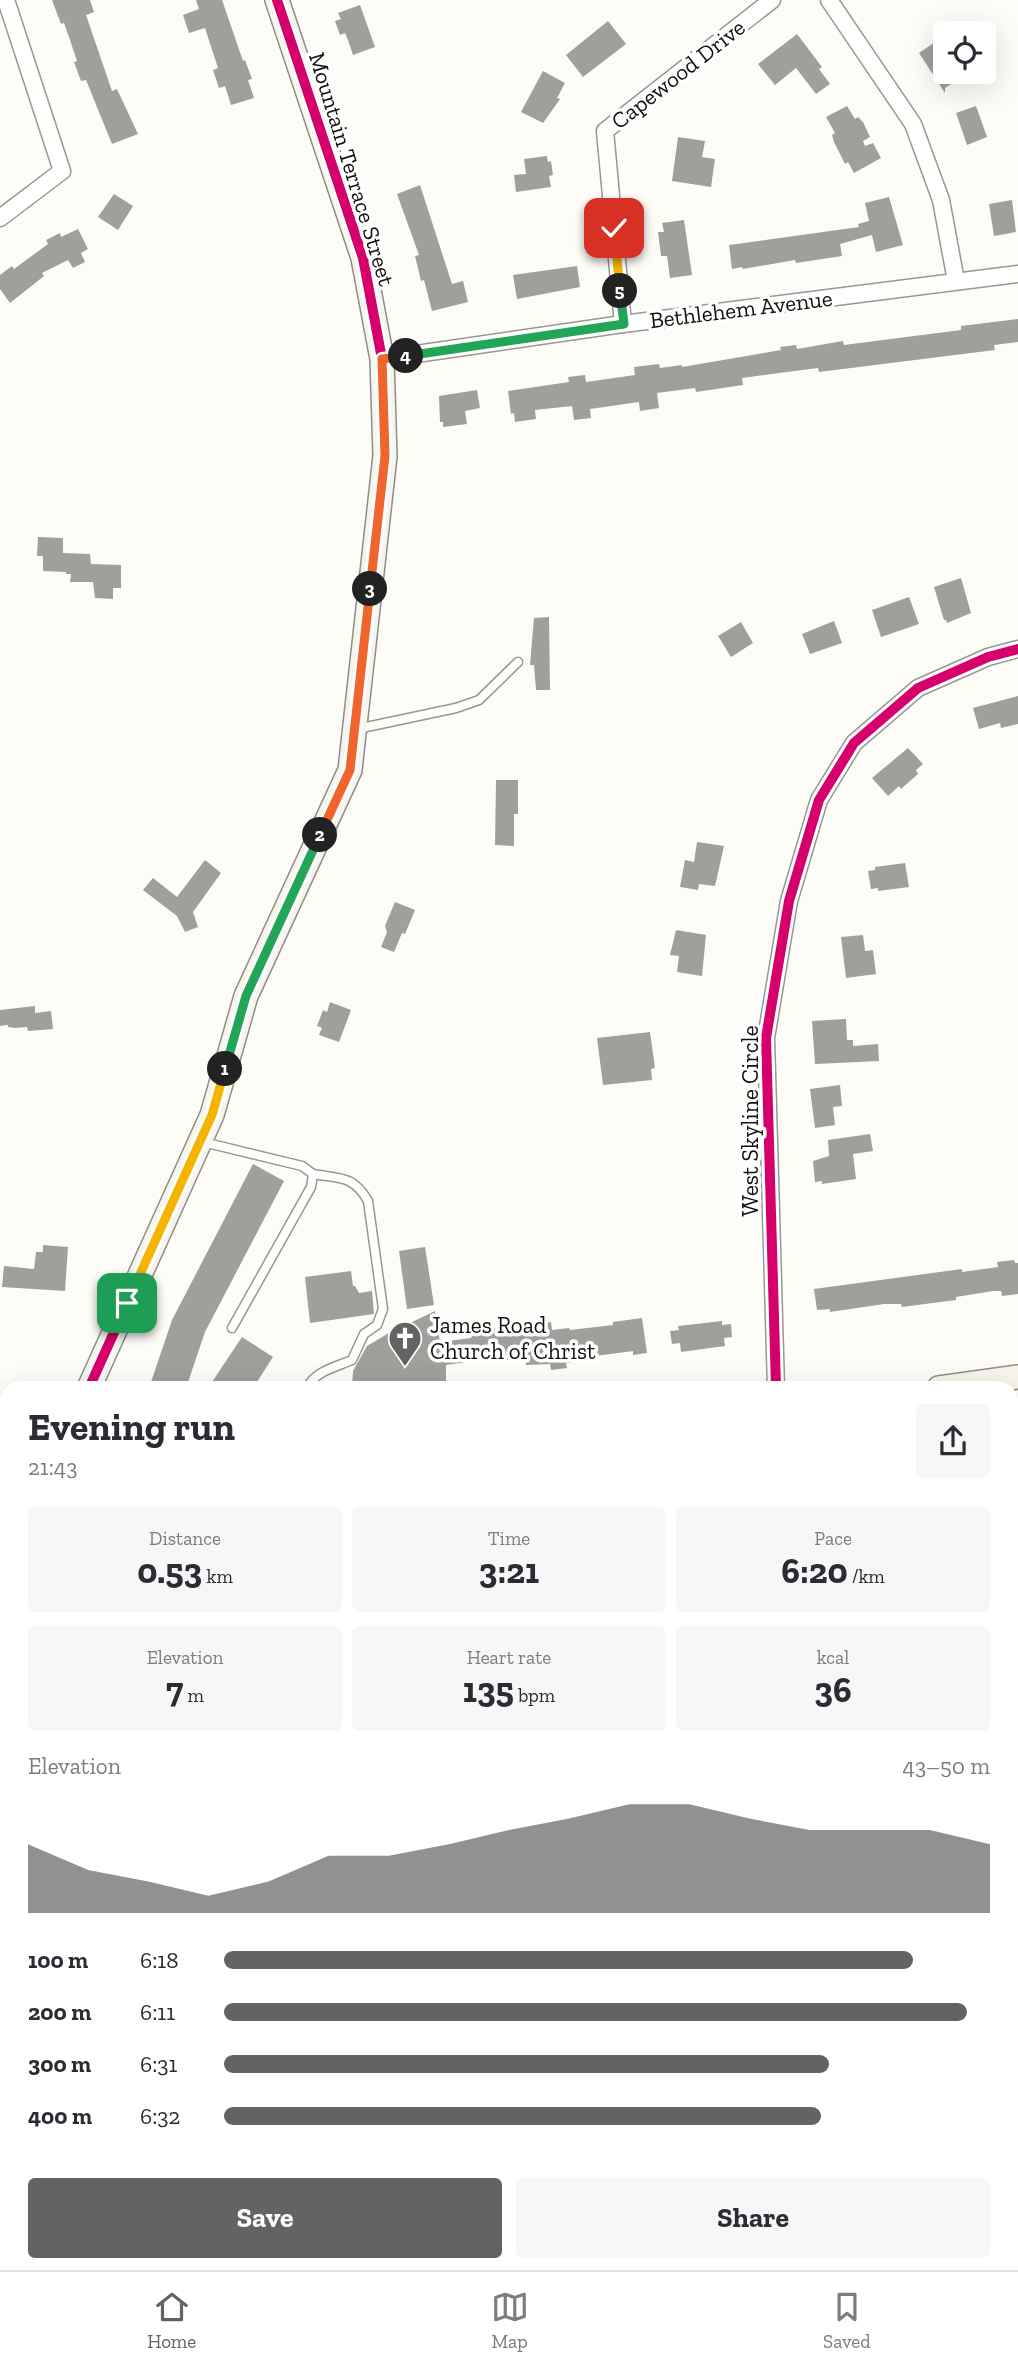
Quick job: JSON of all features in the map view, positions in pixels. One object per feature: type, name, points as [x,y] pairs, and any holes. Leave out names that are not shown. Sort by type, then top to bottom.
[{"type":"street","points":[[0,218],[62,171],[6,0]]},
{"type":"street","name":"Mountain Terrace Street","points":[[92,1381],[212,1115],[246,996],[350,770],[385,456],[382,359],[363,258],[277,0]]},
{"type":"street","name":"Capewood Drive","points":[[624,324],[605,131],[772,0]]},
{"type":"street","points":[[829,0],[913,124],[941,200],[956,281]]},
{"type":"street","name":"Bethlehem Avenue","points":[[382,359],[624,324],[1018,274]]},
{"type":"street","name":"West Skyline Circle","points":[[776,1381],[766,1038],[789,901],[819,800],[854,743],[918,688],[988,657],[1018,649]]},
{"type":"street","points":[[989,1381],[1018,1377]]},
{"type":"lane","points":[[354,730],[456,708],[479,700],[518,662]]},
{"type":"lane","points":[[200,1142],[302,1166],[313,1174],[349,1180],[359,1186],[368,1201],[383,1309],[377,1325],[364,1334],[352,1360],[321,1373],[311,1381]]},
{"type":"lane","points":[[232,1328],[311,1187],[313,1174]]},
{"type":"building","points":[[52,0],[90,0],[94,12],[86,15],[112,91],[117,89],[138,134],[112,144],[86,80],[81,81],[64,23],[61,24]]},
{"type":"building","points":[[196,0],[222,0],[252,79],[248,80],[254,98],[231,105],[225,86],[219,88],[213,70],[218,68],[205,28],[189,33],[183,15],[199,9]]},
{"type":"building","points":[[360,5],[375,47],[353,55],[345,33],[340,35],[335,21],[341,19],[338,13]]},
{"type":"building","points":[[608,21],[626,44],[583,77],[566,55]]},
{"type":"building","points":[[797,34],[822,67],[819,69],[830,84],[816,94],[796,68],[775,85],[758,64]]},
{"type":"building","points":[[933,43],[933,75],[919,53]]},
{"type":"building","points":[[543,71],[565,83],[557,98],[560,99],[543,123],[521,112]]},
{"type":"building","points":[[939,84],[951,84],[945,88],[945,93]]},
{"type":"building","points":[[847,106],[855,119],[858,117],[863,122],[870,137],[863,141],[865,146],[873,143],[881,158],[854,173],[848,162],[845,164],[834,142],[832,135],[835,133],[826,117]]},
{"type":"building","points":[[976,106],[987,137],[967,145],[956,113]]},
{"type":"building","points":[[678,137],[705,141],[702,157],[715,159],[711,187],[672,181]]},
{"type":"building","points":[[547,156],[548,162],[551,161],[553,175],[549,176],[551,187],[516,192],[514,175],[526,174],[524,159]]},
{"type":"building","points":[[420,185],[452,284],[463,281],[468,302],[432,311],[415,256],[419,255],[397,194]]},
{"type":"building","points":[[114,194],[133,206],[118,230],[98,217]]},
{"type":"building","points":[[889,197],[903,245],[876,252],[872,235],[840,244],[842,256],[732,269],[729,245],[859,227],[858,224],[869,221],[865,203]]},
{"type":"building","points":[[1012,200],[1016,232],[994,236],[989,204]]},
{"type":"building","points":[[684,220],[692,275],[670,278],[667,256],[661,256],[658,232],[664,232],[662,223]]},
{"type":"building","points":[[78,229],[88,249],[81,253],[85,262],[73,268],[68,260],[42,273],[44,276],[10,303],[0,289],[0,275],[12,266],[14,269],[48,244],[46,240]]},
{"type":"building","points":[[577,266],[580,287],[517,299],[513,275]]},
{"type":"building","points":[[1018,319],[1018,342],[994,345],[995,350],[819,372],[818,368],[742,378],[743,385],[696,392],[695,388],[657,393],[659,408],[640,411],[639,402],[590,409],[591,418],[574,420],[572,406],[535,410],[536,419],[515,422],[514,413],[511,414],[508,391],[569,382],[568,377],[585,375],[586,382],[635,375],[634,367],[659,364],[660,368],[682,367],[781,350],[780,347],[796,345],[797,349],[843,341],[844,345],[961,330],[961,326]]},
{"type":"building","points":[[477,390],[480,408],[465,411],[467,424],[443,427],[443,422],[440,422],[439,396]]},
{"type":"building","points":[[38,537],[63,538],[63,553],[90,554],[91,564],[121,565],[121,588],[113,588],[113,599],[95,598],[93,582],[70,582],[71,574],[43,571],[43,556],[37,556]]},
{"type":"building","points":[[961,578],[971,613],[947,623],[934,587]]},
{"type":"building","points":[[909,597],[919,624],[881,637],[872,610]]},
{"type":"building","points":[[549,617],[550,690],[536,690],[534,665],[530,665],[534,618]]},
{"type":"building","points":[[834,621],[842,643],[810,654],[802,634]]},
{"type":"building","points":[[741,622],[753,643],[731,657],[718,636]]},
{"type":"building","points":[[1018,696],[1018,724],[1001,728],[1000,723],[979,729],[973,708]]},
{"type":"building","points":[[908,748],[923,764],[916,770],[918,774],[888,796],[872,778]]},
{"type":"building","points":[[496,780],[518,780],[514,846],[495,845]]},
{"type":"building","points":[[697,842],[724,846],[715,886],[699,884],[698,890],[680,887],[685,860],[694,862]]},
{"type":"building","points":[[205,860],[221,873],[193,912],[198,927],[185,932],[177,916],[143,890],[153,878],[177,897]]},
{"type":"building","points":[[905,863],[909,887],[878,891],[878,888],[871,889],[868,871],[875,870],[875,867]]},
{"type":"building","points":[[395,902],[415,910],[394,952],[381,947],[387,932],[385,926]]},
{"type":"building","points":[[676,930],[706,935],[702,976],[677,972],[679,956],[670,955]]},
{"type":"building","points":[[863,935],[865,951],[873,950],[876,974],[846,978],[841,937]]},
{"type":"building","points":[[330,1002],[351,1010],[339,1042],[319,1035],[322,1028],[317,1026],[323,1010],[327,1012]]},
{"type":"building","points":[[35,1006],[35,1013],[51,1011],[53,1029],[28,1031],[27,1027],[0,1026],[0,1010]]},
{"type":"building","points":[[846,1019],[847,1040],[853,1040],[853,1046],[878,1044],[879,1061],[815,1064],[812,1021]]},
{"type":"building","points":[[650,1032],[655,1068],[651,1069],[652,1080],[603,1085],[597,1038]]},
{"type":"building","points":[[840,1085],[842,1106],[833,1107],[835,1125],[815,1128],[810,1089]]},
{"type":"building","points":[[870,1134],[873,1151],[853,1154],[856,1179],[822,1184],[822,1181],[815,1182],[813,1161],[829,1156],[828,1140]]},
{"type":"building","points":[[253,1164],[284,1181],[205,1332],[188,1381],[151,1381],[172,1320]]},
{"type":"building","points":[[43,1245],[68,1247],[65,1291],[2,1287],[4,1266],[34,1269],[36,1252],[43,1252]]},
{"type":"building","points":[[425,1247],[434,1305],[407,1309],[399,1251]]},
{"type":"building","points":[[1014,1260],[1018,1263],[1018,1294],[1002,1296],[1001,1291],[993,1291],[956,1297],[956,1300],[902,1307],[901,1304],[884,1304],[830,1312],[830,1309],[817,1310],[814,1289],[962,1269],[962,1272],[998,1267],[997,1262]]},
{"type":"building","points":[[351,1271],[353,1286],[359,1293],[372,1291],[374,1314],[310,1323],[305,1277]]},
{"type":"building","points":[[435,1311],[440,1342],[471,1338],[474,1332],[495,1328],[496,1334],[535,1328],[534,1324],[551,1322],[552,1330],[570,1330],[613,1325],[613,1322],[642,1318],[647,1353],[633,1355],[633,1351],[573,1359],[573,1362],[566,1363],[567,1368],[551,1370],[550,1364],[526,1365],[525,1357],[495,1362],[495,1358],[446,1365],[446,1381],[352,1381],[353,1371],[367,1346],[394,1330],[410,1328],[410,1323]]},
{"type":"building","points":[[722,1321],[722,1325],[731,1324],[732,1337],[724,1338],[725,1346],[681,1352],[680,1343],[672,1344],[670,1331],[679,1330],[678,1326]]},
{"type":"building","points":[[242,1337],[273,1357],[258,1381],[213,1381]]},
{"type":"cycle path","points":[[92,1381],[212,1115],[246,996],[350,770],[385,456],[382,359],[363,258],[277,0]]},
{"type":"cycle path","points":[[776,1381],[766,1038],[789,901],[819,800],[854,743],[918,688],[988,657],[1018,649]]},
{"type":"place","name":"James Road Church of Christ","points":[[405,1368]]},
{"type":"route","points":[[127,1303],[212,1115],[246,996],[350,770],[385,456],[382,359],[624,324],[614,228]]}]
